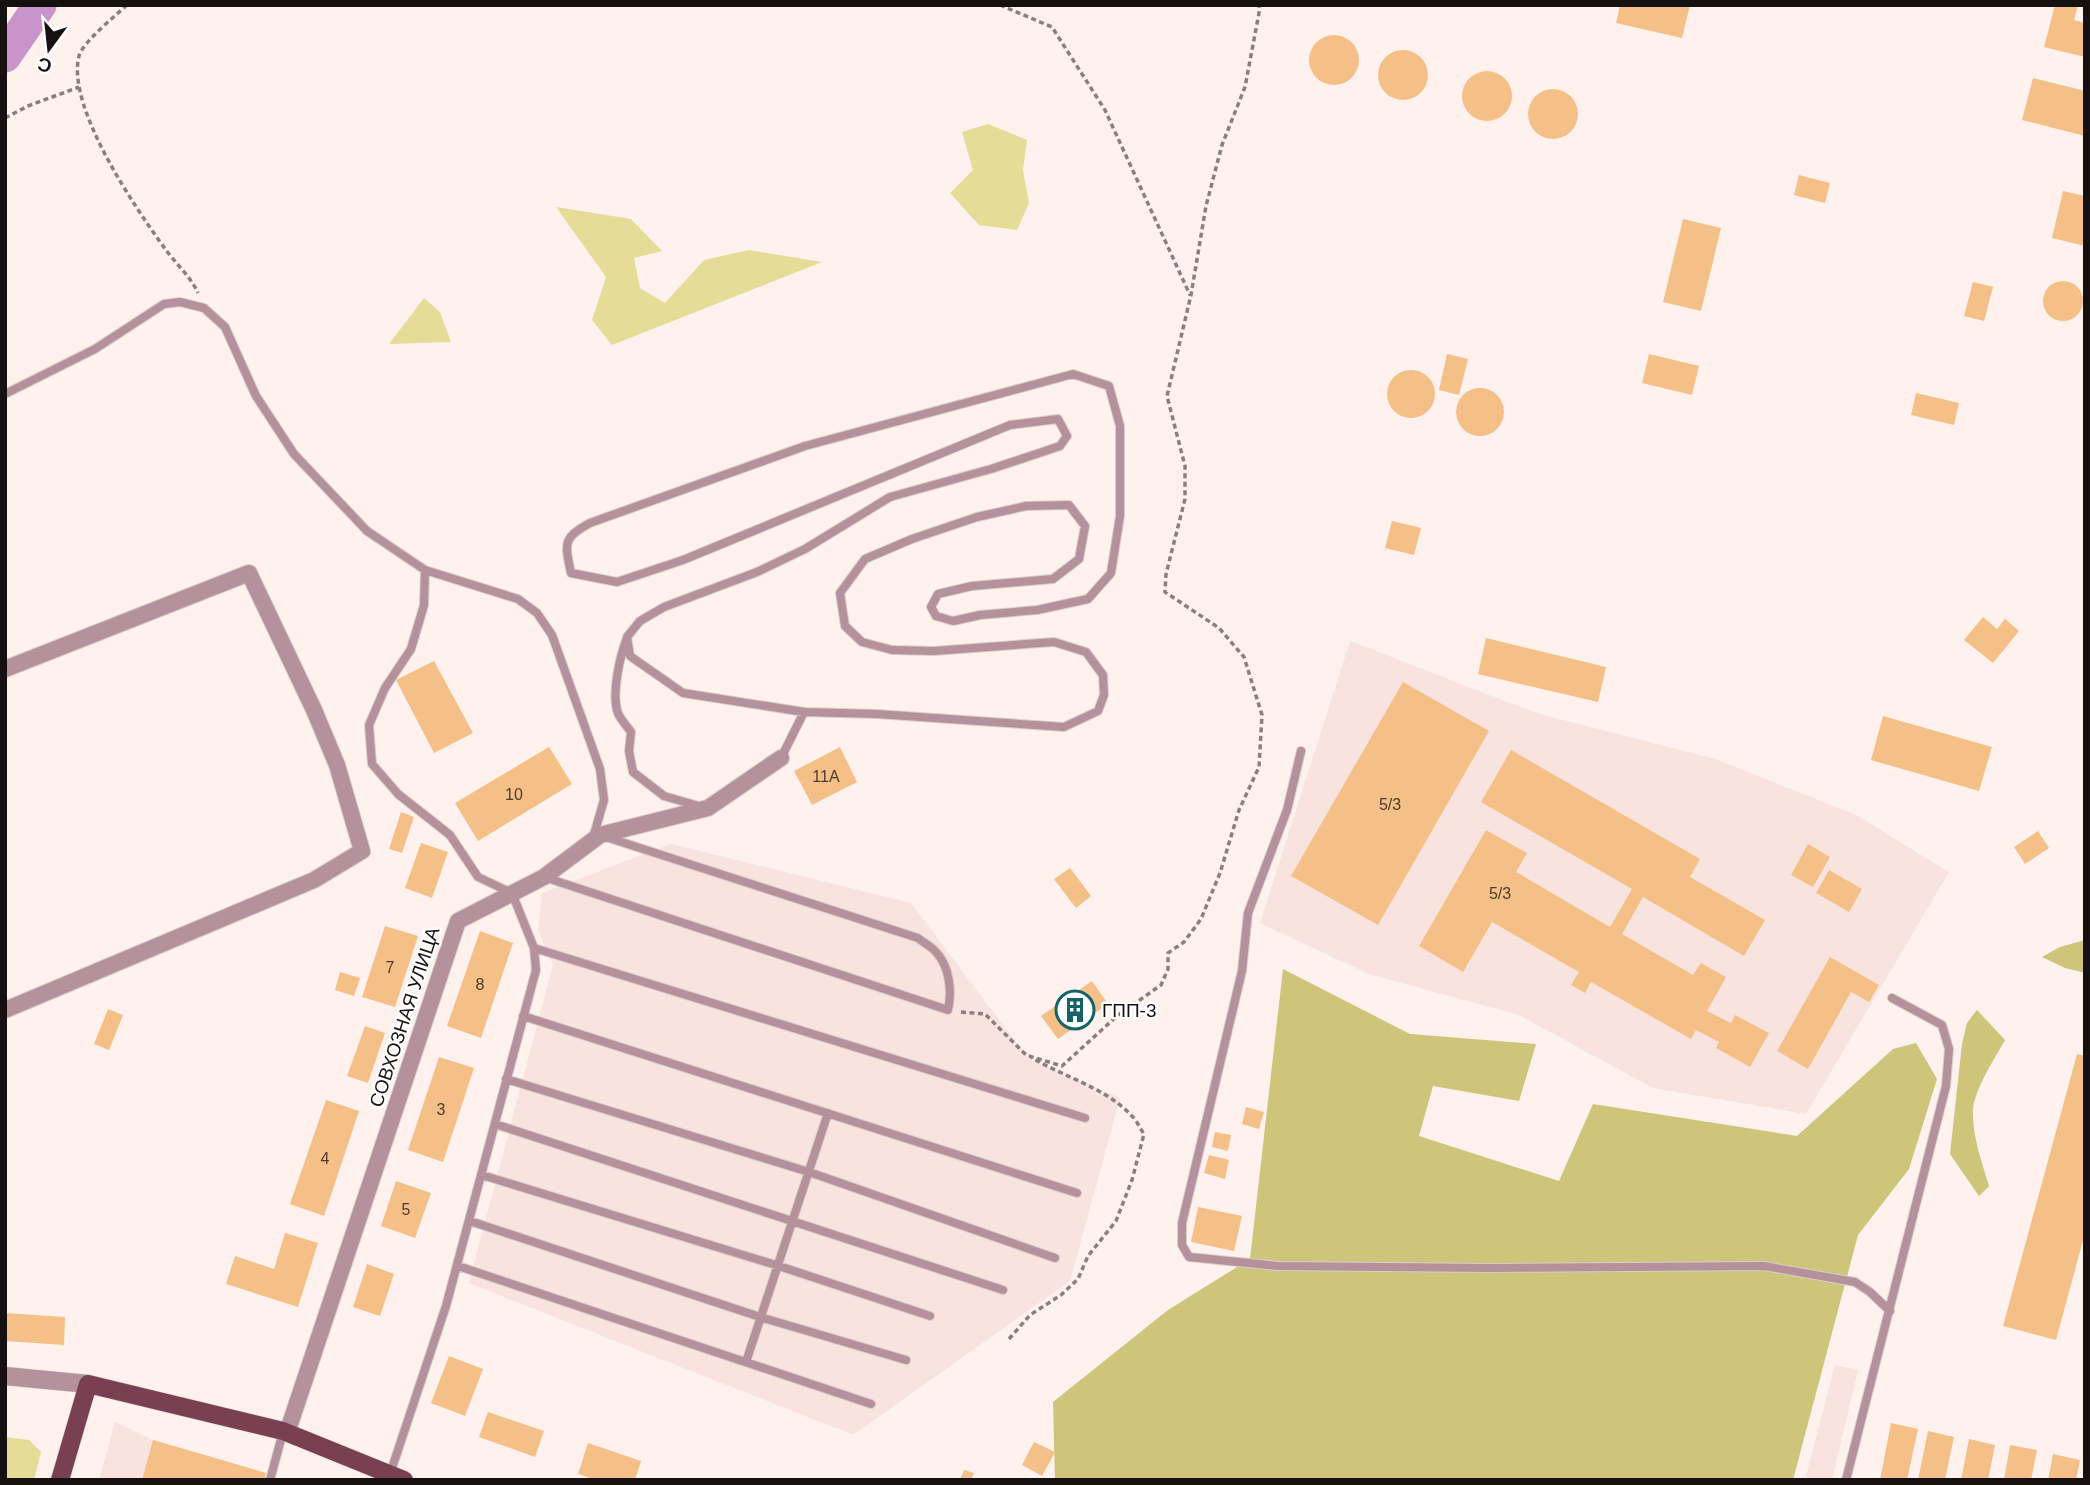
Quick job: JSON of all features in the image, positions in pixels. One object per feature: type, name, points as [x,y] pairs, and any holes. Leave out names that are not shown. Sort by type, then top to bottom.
[{"type":"main road","points":[[60,1480],[88,1384],[285,1432],[397,1477]]},
{"type":"street","points":[[5,669],[249,573],[337,765],[362,851],[313,880],[5,1010]]},
{"type":"street","name":"СОВХОЗНАЯ УЛИЦА","points":[[285,1432],[458,921],[544,877],[600,835],[708,808],[781,758]]},
{"type":"street","points":[[5,1376],[88,1384]]},
{"type":"lane","points":[[5,394],[95,349],[164,304],[180,302],[204,308],[225,327],[256,397],[294,454],[367,531],[425,570],[518,599],[537,613],[552,635],[600,769],[604,800],[592,840],[585,846]]},
{"type":"lane","points":[[627,637],[631,656],[683,693],[804,712],[877,714],[1064,727],[1098,711],[1104,695],[1103,675],[1087,652],[1054,642],[934,651],[892,650],[862,642],[845,626],[840,593],[865,559],[912,540],[989,514],[1026,506],[1069,505],[1085,526],[1079,559],[1053,579],[972,586],[938,594],[931,607],[936,616],[953,621],[981,615],[1037,610],[1088,599],[1111,573],[1120,516],[1120,426],[1109,386],[1073,374],[805,446],[590,523],[572,533],[566,549],[571,573],[617,582],[683,560],[1010,425],[1058,419],[1067,436],[1060,446],[890,498],[805,549],[757,572],[664,607],[640,621],[627,637],[621,655],[617,689],[618,713],[631,732],[629,751],[633,772],[664,796],[708,808]]},
{"type":"lane","points":[[397,1477],[458,1266],[536,970],[534,948],[512,893],[478,877],[450,835],[398,794],[372,764],[369,724],[385,688],[411,649],[424,605],[425,570]]},
{"type":"lane","points":[[781,758],[804,712]]},
{"type":"lane","points":[[1301,751],[1287,810],[1248,914],[1242,971],[1182,1223],[1182,1245],[1189,1257],[1278,1266],[1764,1266],[1855,1282],[1890,1311]]},
{"type":"lane","points":[[544,877],[948,1010],[951,995],[946,970],[937,952],[918,939],[600,835]]},
{"type":"lane","points":[[534,948],[1085,1118]]},
{"type":"lane","points":[[1846,1480],[1946,1086],[1949,1049],[1942,1025],[1892,998]]},
{"type":"lane","points":[[523,1016],[1077,1194]]},
{"type":"lane","points":[[506,1079],[808,1172],[1055,1258]]},
{"type":"lane","points":[[746,1362],[828,1113]]},
{"type":"lane","points":[[495,1125],[1003,1290]]},
{"type":"lane","points":[[482,1175],[779,1266],[930,1316]]},
{"type":"lane","points":[[470,1221],[760,1317],[906,1360]]},
{"type":"lane","points":[[458,1266],[871,1404]]},
{"type":"lane","points":[[270,1480],[285,1432]]},
{"type":"path","points":[[127,5],[99,29],[79,55],[79,87],[85,112],[123,185],[164,248],[196,289],[204,308]]},
{"type":"path","points":[[1000,5],[1052,27],[1105,110],[1191,295]]},
{"type":"path","points":[[948,1010],[985,1014],[1026,1055],[1062,1066],[1117,1016],[1161,985],[1168,968],[1168,953],[1184,942],[1201,919],[1220,873],[1239,810],[1259,767],[1262,715],[1244,657],[1219,628],[1165,592],[1166,574],[1185,499],[1185,466],[1167,397],[1191,295],[1206,206],[1222,145],[1245,87],[1259,5]]},
{"type":"path","points":[[5,118],[28,106],[79,87]]},
{"type":"shaded area","points":[[988,124],[1027,140],[1023,170],[1029,203],[1017,230],[979,225],[950,193],[973,170],[962,132]]},
{"type":"shaded area","points":[[556,207],[631,219],[662,251],[634,258],[640,288],[665,303],[704,260],[749,250],[822,262],[612,345],[592,320],[606,277]]},
{"type":"shaded area","points":[[424,298],[440,312],[451,342],[389,344]]},
{"type":"shaded area","points":[[1350,641],[1536,713],[1715,759],[1856,815],[1949,872],[1806,1114],[1653,1088],[1519,1015],[1369,974],[1260,923]]},
{"type":"shaded area","points":[[671,844],[911,903],[1028,1058],[1120,1098],[1070,1281],[853,1435],[469,1283],[553,965],[538,931],[542,893]]},
{"type":"shaded area","points":[[2085,940],[2085,973],[2065,968],[2042,957],[2060,947]]},
{"type":"shaded area","points":[[1283,969],[1410,1034],[1536,1044],[1519,1101],[1433,1086],[1419,1136],[1559,1181],[1593,1104],[1797,1136],[1893,1049],[1916,1043],[1937,1079],[1909,1169],[1858,1235],[1793,1480],[1055,1480],[1053,1402],[1168,1310],[1250,1259]]},
{"type":"shaded area","points":[[1977,1010],[2005,1040],[1974,1102],[1976,1139],[1989,1186],[1979,1196],[1950,1154],[1962,1044],[1967,1023]]},
{"type":"shaded area","points":[[1835,1365],[1858,1370],[1832,1480],[1805,1480]]},
{"type":"shaded area","points":[[115,1422],[153,1440],[266,1473],[274,1480],[99,1480]]},
{"type":"shaded area","points":[[5,1437],[29,1440],[41,1452],[34,1480],[5,1480]]},
{"type":"building","points":[[1620,5],[1690,5],[1682,38],[1616,23]]},
{"type":"building","points":[[2055,5],[2078,5],[2074,20],[2085,23],[2085,57],[2044,47]]},
{"type":"building","points":[[1334,35],[1352,42],[1359,60],[1352,78],[1334,85],[1316,78],[1309,60],[1316,42]]},
{"type":"building","points":[[1403,50],[1421,57],[1428,75],[1421,93],[1403,100],[1385,93],[1378,75],[1385,57]]},
{"type":"building","points":[[1487,71],[1505,78],[1512,96],[1505,114],[1487,121],[1469,114],[1462,96],[1469,78]]},
{"type":"building","points":[[2033,78],[2085,91],[2085,136],[2022,120]]},
{"type":"building","points":[[1553,89],[1571,96],[1578,114],[1571,132],[1553,139],[1535,132],[1528,114],[1535,96]]},
{"type":"building","points":[[1799,175],[1830,183],[1825,203],[1794,195]]},
{"type":"building","points":[[2063,191],[2085,196],[2085,246],[2052,238]]},
{"type":"building","points":[[1683,219],[1721,228],[1701,311],[1663,302]]},
{"type":"building","points":[[2063,281],[2077,287],[2083,301],[2077,315],[2063,321],[2049,315],[2043,301],[2049,287]]},
{"type":"building","points":[[1973,282],[1993,287],[1984,321],[1964,316]]},
{"type":"building","points":[[1447,354],[1468,359],[1459,395],[1439,390]]},
{"type":"building","points":[[1649,354],[1699,366],[1692,395],[1642,383]]},
{"type":"building","points":[[1411,370],[1428,377],[1435,394],[1428,411],[1411,418],[1394,411],[1387,394],[1394,377]]},
{"type":"building","points":[[1480,388],[1497,395],[1504,412],[1497,429],[1480,436],[1463,429],[1456,412],[1463,395]]},
{"type":"building","points":[[1916,393],[1959,403],[1954,425],[1911,415]]},
{"type":"building","points":[[1392,521],[1421,528],[1414,555],[1385,548]]},
{"type":"building","points":[[1983,617],[1997,629],[2005,619],[2019,631],[1993,663],[1964,640]]},
{"type":"building","points":[[1486,638],[1606,667],[1598,702],[1478,674]]},
{"type":"building","points":[[434,661],[473,733],[434,753],[396,680]]},
{"type":"building","points":[[1403,682],[1489,731],[1378,925],[1291,876]]},
{"type":"building","points":[[1883,716],[1992,747],[1979,791],[1871,760]]},
{"type":"building","points":[[549,747],[572,784],[478,841],[455,803]]},
{"type":"building","points":[[840,747],[857,782],[812,805],[794,771]]},
{"type":"building","points":[[1511,750],[1700,859],[1690,877],[1765,920],[1744,956],[1643,897],[1622,934],[1693,975],[1701,963],[1726,977],[1707,1011],[1731,1023],[1735,1015],[1769,1033],[1750,1067],[1716,1048],[1719,1042],[1696,1030],[1691,1039],[1591,982],[1585,993],[1571,985],[1579,972],[1492,922],[1463,972],[1419,946],[1486,830],[1527,853],[1516,872],[1610,927],[1632,889],[1481,802]]},
{"type":"building","points":[[401,812],[414,817],[402,853],[389,849]]},
{"type":"building","points":[[2038,831],[2049,848],[2025,864],[2014,847]]},
{"type":"building","points":[[421,843],[448,852],[432,898],[405,888]]},
{"type":"building","points":[[1808,844],[1830,857],[1813,887],[1791,875]]},
{"type":"building","points":[[1070,868],[1091,896],[1076,908],[1054,879]]},
{"type":"building","points":[[1829,870],[1862,889],[1849,912],[1816,893]]},
{"type":"building","points":[[385,926],[418,936],[395,1007],[362,997]]},
{"type":"building","points":[[480,931],[513,943],[481,1038],[447,1026]]},
{"type":"building","points":[[1830,957],[1879,985],[1869,1002],[1851,992],[1808,1069],[1777,1051]]},
{"type":"building","points":[[340,972],[360,978],[354,996],[335,990]]},
{"type":"building","name":"ГПП-3","points":[[1092,981],[1108,1004],[1058,1039],[1041,1016]]},
{"type":"building","points":[[108,1009],[123,1015],[109,1050],[94,1044]]},
{"type":"building","points":[[365,1026],[385,1033],[368,1083],[347,1076]]},
{"type":"building","points":[[2077,1054],[2085,1056],[2085,1233],[2056,1340],[2003,1326]]},
{"type":"building","points":[[439,1057],[474,1068],[443,1162],[408,1150]]},
{"type":"building","points":[[326,1100],[359,1111],[324,1216],[290,1204]]},
{"type":"building","points":[[1246,1107],[1264,1112],[1259,1129],[1242,1124]]},
{"type":"building","points":[[1215,1132],[1231,1135],[1228,1151],[1212,1147]]},
{"type":"building","points":[[1209,1155],[1229,1160],[1225,1179],[1204,1173]]},
{"type":"building","points":[[396,1181],[431,1193],[415,1238],[381,1226]]},
{"type":"building","points":[[1198,1207],[1242,1216],[1234,1251],[1191,1242]]},
{"type":"building","points":[[285,1233],[318,1243],[298,1307],[226,1284],[235,1256],[274,1269]]},
{"type":"building","points":[[367,1264],[394,1274],[380,1316],[353,1307]]},
{"type":"building","points":[[5,1313],[65,1317],[64,1345],[5,1341]]},
{"type":"building","points":[[449,1356],[483,1369],[465,1416],[431,1403]]},
{"type":"building","points":[[488,1412],[544,1431],[535,1457],[479,1437]]},
{"type":"building","points":[[1891,1423],[1918,1429],[1907,1480],[1880,1480]]},
{"type":"building","points":[[1928,1431],[1954,1437],[1945,1480],[1918,1480]]},
{"type":"building","points":[[1969,1439],[1995,1445],[1988,1480],[1961,1480]]},
{"type":"building","points":[[153,1440],[266,1473],[264,1480],[142,1480]]},
{"type":"building","points":[[1034,1442],[1055,1452],[1042,1476],[1022,1465]]},
{"type":"building","points":[[588,1443],[641,1461],[635,1480],[596,1480],[578,1474]]},
{"type":"building","points":[[2010,1445],[2037,1450],[2031,1480],[2004,1480]]},
{"type":"building","points":[[2053,1454],[2080,1460],[2076,1480],[2048,1480]]},
{"type":"building","points":[[964,1470],[974,1473],[971,1480],[960,1480]]},
{"type":"waterway","points":[[5,56],[40,5]]},
{"type":"place","name":"ГПП-3","points":[[1075,1010]]}]
